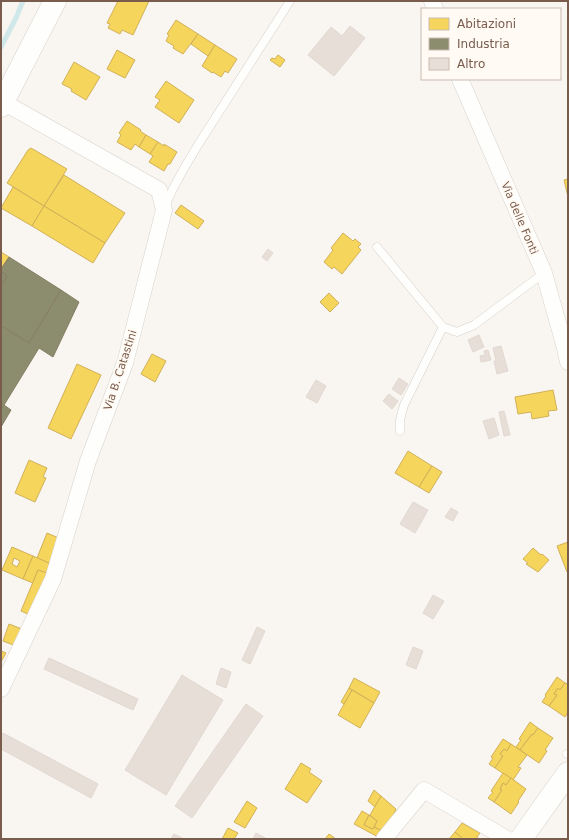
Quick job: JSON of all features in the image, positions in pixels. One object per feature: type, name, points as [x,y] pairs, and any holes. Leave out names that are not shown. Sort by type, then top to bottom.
[{"type":"main road","points":[[2,104],[55,1]]},
{"type":"main road","points":[[521,839],[568,761]]},
{"type":"street","name":"Via delle Fonti","points":[[460,80],[544,273],[568,362]]},
{"type":"street","name":"Via B. Catastini","points":[[1,689],[53,580],[88,461],[125,363],[164,210],[159,190],[2,104]]},
{"type":"street","points":[[384,839],[424,790],[507,839]]},
{"type":"lane","points":[[164,210],[185,166],[290,1]]},
{"type":"lane","points":[[377,247],[443,327],[457,332],[474,325],[544,273]]},
{"type":"lane","points":[[400,431],[400,420],[404,405],[443,327]]},
{"type":"building: Abitazioni","points":[[118,1],[149,1],[133,35],[122,30],[120,34],[108,28],[110,24],[107,23]]},
{"type":"building: Abitazioni","points":[[176,20],[198,34],[183,54],[173,48],[174,46],[166,41],[169,35],[167,34]]},
{"type":"building: Abitazioni","points":[[198,34],[215,45],[208,56],[191,44]]},
{"type":"building: Abitazioni","points":[[215,45],[237,59],[228,73],[225,71],[221,77],[202,66]]},
{"type":"building: Abitazioni","points":[[117,50],[135,60],[125,78],[107,69]]},
{"type":"building: Abitazioni","points":[[278,55],[285,60],[280,67],[270,60],[272,58],[275,59]]},
{"type":"building: Abitazioni","points":[[74,62],[100,77],[86,100],[71,91],[72,89],[62,84]]},
{"type":"building: Abitazioni","points":[[166,81],[194,100],[179,123],[155,107],[160,100],[155,97]]},
{"type":"building: Abitazioni","points":[[127,121],[146,135],[139,147],[135,144],[131,150],[117,142],[121,135],[119,133]]},
{"type":"building: Abitazioni","points":[[146,135],[158,142],[150,154],[139,147]]},
{"type":"building: Abitazioni","points":[[158,142],[177,152],[164,171],[149,162],[153,156],[150,154]]},
{"type":"building: Abitazioni","points":[[31,148],[67,169],[44,206],[7,183],[28,150]]},
{"type":"building: Abitazioni","points":[[64,175],[125,213],[105,243],[44,206]]},
{"type":"building: Abitazioni","points":[[568,179],[568,197],[564,180]]},
{"type":"building: Abitazioni","points":[[13,187],[44,206],[32,226],[1,208]]},
{"type":"building: Abitazioni","points":[[181,205],[204,221],[198,229],[175,213]]},
{"type":"building: Abitazioni","points":[[44,206],[105,243],[93,263],[32,226]]},
{"type":"building: Abitazioni","points":[[343,233],[353,241],[355,239],[361,244],[358,247],[361,250],[342,274],[334,267],[332,269],[324,262],[333,250],[331,248]]},
{"type":"building: Abitazioni","points":[[1,252],[9,257],[1,269]]},
{"type":"building: Abitazioni","points":[[329,293],[339,303],[330,312],[320,302]]},
{"type":"building: Abitazioni","points":[[152,354],[166,361],[155,382],[141,374]]},
{"type":"building: Abitazioni","points":[[77,364],[101,375],[71,439],[48,428]]},
{"type":"building: Abitazioni","points":[[553,390],[557,410],[548,411],[549,416],[532,419],[531,412],[518,414],[515,397]]},
{"type":"building: Abitazioni","points":[[408,451],[432,466],[419,487],[395,473]]},
{"type":"building: Abitazioni","points":[[29,460],[47,468],[43,477],[46,478],[35,502],[15,493]]},
{"type":"building: Abitazioni","points":[[432,466],[442,472],[429,493],[419,487]]},
{"type":"building: Abitazioni","points":[[47,533],[61,539],[51,564],[37,558]]},
{"type":"building: Abitazioni","points":[[568,542],[568,572],[567,572],[557,546]]},
{"type":"building: Abitazioni","points":[[12,547],[33,556],[23,579],[2,570]],"holes":[[[14,558],[20,561],[17,567],[12,564]]]},
{"type":"building: Abitazioni","points":[[533,548],[549,560],[538,572],[526,564],[528,563],[523,559]]},
{"type":"building: Abitazioni","points":[[33,556],[51,564],[47,573],[38,570],[33,583],[23,579]]},
{"type":"building: Abitazioni","points":[[38,570],[47,573],[35,617],[21,611]]},
{"type":"building: Abitazioni","points":[[9,624],[22,629],[16,646],[3,641]]},
{"type":"building: Abitazioni","points":[[1,651],[6,653],[1,662]]},
{"type":"building: Abitazioni","points":[[557,677],[565,683],[560,690],[558,688],[554,694],[557,695],[549,706],[542,702]]},
{"type":"building: Abitazioni","points":[[354,678],[380,692],[374,703],[349,688]]},
{"type":"building: Abitazioni","points":[[565,683],[568,684],[568,712],[565,717],[549,706],[557,695],[554,694],[558,688],[560,690]]},
{"type":"building: Abitazioni","points":[[349,688],[352,690],[344,704],[341,702]]},
{"type":"building: Abitazioni","points":[[352,690],[374,703],[360,728],[338,715]]},
{"type":"building: Abitazioni","points":[[530,722],[538,728],[520,750],[516,747],[521,740],[519,739]]},
{"type":"building: Abitazioni","points":[[538,728],[553,738],[539,763],[520,750]]},
{"type":"building: Abitazioni","points":[[503,739],[511,744],[507,751],[504,749],[500,754],[503,756],[495,768],[489,764],[493,758],[491,757]]},
{"type":"building: Abitazioni","points":[[511,744],[527,755],[518,767],[521,768],[513,780],[495,768],[503,756],[500,754],[504,749],[507,751]]},
{"type":"building: Abitazioni","points":[[301,763],[311,769],[309,772],[322,781],[307,803],[285,789]]},
{"type":"building: Abitazioni","points":[[503,773],[511,778],[506,785],[503,783],[500,789],[502,790],[494,802],[488,798],[493,792],[491,791]]},
{"type":"building: Abitazioni","points":[[511,778],[526,789],[511,814],[494,802],[502,790],[500,789],[503,783],[506,785]]},
{"type":"building: Abitazioni","points":[[374,790],[381,796],[375,807],[368,801]]},
{"type":"building: Abitazioni","points":[[381,796],[396,809],[386,833],[374,827],[377,821],[370,815]]},
{"type":"building: Abitazioni","points":[[247,801],[257,808],[245,828],[234,822]]},
{"type":"building: Abitazioni","points":[[362,811],[369,815],[364,825],[373,829],[374,827],[384,832],[380,838],[354,824]]},
{"type":"building: Abitazioni","points":[[369,815],[377,821],[373,829],[364,825]]},
{"type":"building: Abitazioni","points":[[462,823],[480,833],[477,837],[478,839],[463,839],[455,832]]},
{"type":"building: Abitazioni","points":[[228,828],[238,833],[234,839],[222,839]]},
{"type":"building: Abitazioni","points":[[455,832],[463,839],[449,839]]},
{"type":"building: Abitazioni","points":[[329,834],[336,839],[325,839]]},
{"type":"building: Industria","points":[[9,257],[61,290],[29,343],[1,326],[1,282],[3,283],[7,276],[1,271],[1,269]]},
{"type":"building: Industria","points":[[1,271],[7,276],[3,283],[1,282]]},
{"type":"building: Industria","points":[[61,290],[79,302],[53,357],[39,348],[1,410],[1,326],[29,343]]},
{"type":"building: Industria","points":[[4,405],[11,410],[1,427],[1,410]]},
{"type":"building: Altro","points":[[350,26],[365,38],[334,76],[308,55],[331,27],[342,36]]},
{"type":"building: Altro","points":[[268,249],[273,253],[267,261],[262,257]]},
{"type":"building: Altro","points":[[479,335],[484,347],[473,352],[468,340]]},
{"type":"building: Altro","points":[[501,346],[508,371],[497,374],[493,348]]},
{"type":"building: Altro","points":[[488,350],[491,360],[481,362],[480,356],[485,355],[484,351]]},
{"type":"building: Altro","points":[[399,378],[408,384],[401,395],[392,389]]},
{"type":"building: Altro","points":[[316,380],[326,386],[317,403],[306,397]]},
{"type":"building: Altro","points":[[389,394],[398,401],[392,409],[383,401]]},
{"type":"building: Altro","points":[[504,411],[510,435],[504,436],[499,412]]},
{"type":"building: Altro","points":[[494,418],[499,435],[489,439],[483,421]]},
{"type":"building: Altro","points":[[413,502],[428,510],[415,533],[400,524]]},
{"type":"building: Altro","points":[[451,508],[458,512],[453,521],[445,517]]},
{"type":"building: Altro","points":[[433,595],[444,601],[433,619],[423,613]]},
{"type":"building: Altro","points":[[257,627],[265,631],[250,664],[242,660]]},
{"type":"building: Altro","points":[[413,647],[423,651],[416,669],[406,665]]},
{"type":"building: Altro","points":[[49,658],[138,699],[133,710],[44,669]]},
{"type":"building: Altro","points":[[221,668],[231,672],[226,688],[216,684]]},
{"type":"building: Altro","points":[[182,675],[223,700],[166,795],[125,770]]},
{"type":"building: Altro","points":[[246,704],[263,716],[192,818],[175,806]]},
{"type":"building: Altro","points":[[3,733],[98,784],[91,798],[1,749],[1,738]]},
{"type":"building: Altro","points":[[256,833],[267,839],[253,839]]},
{"type":"building: Altro","points":[[174,834],[184,839],[171,839]]},
{"type":"waterway","points":[[1,47],[23,1]]}]
